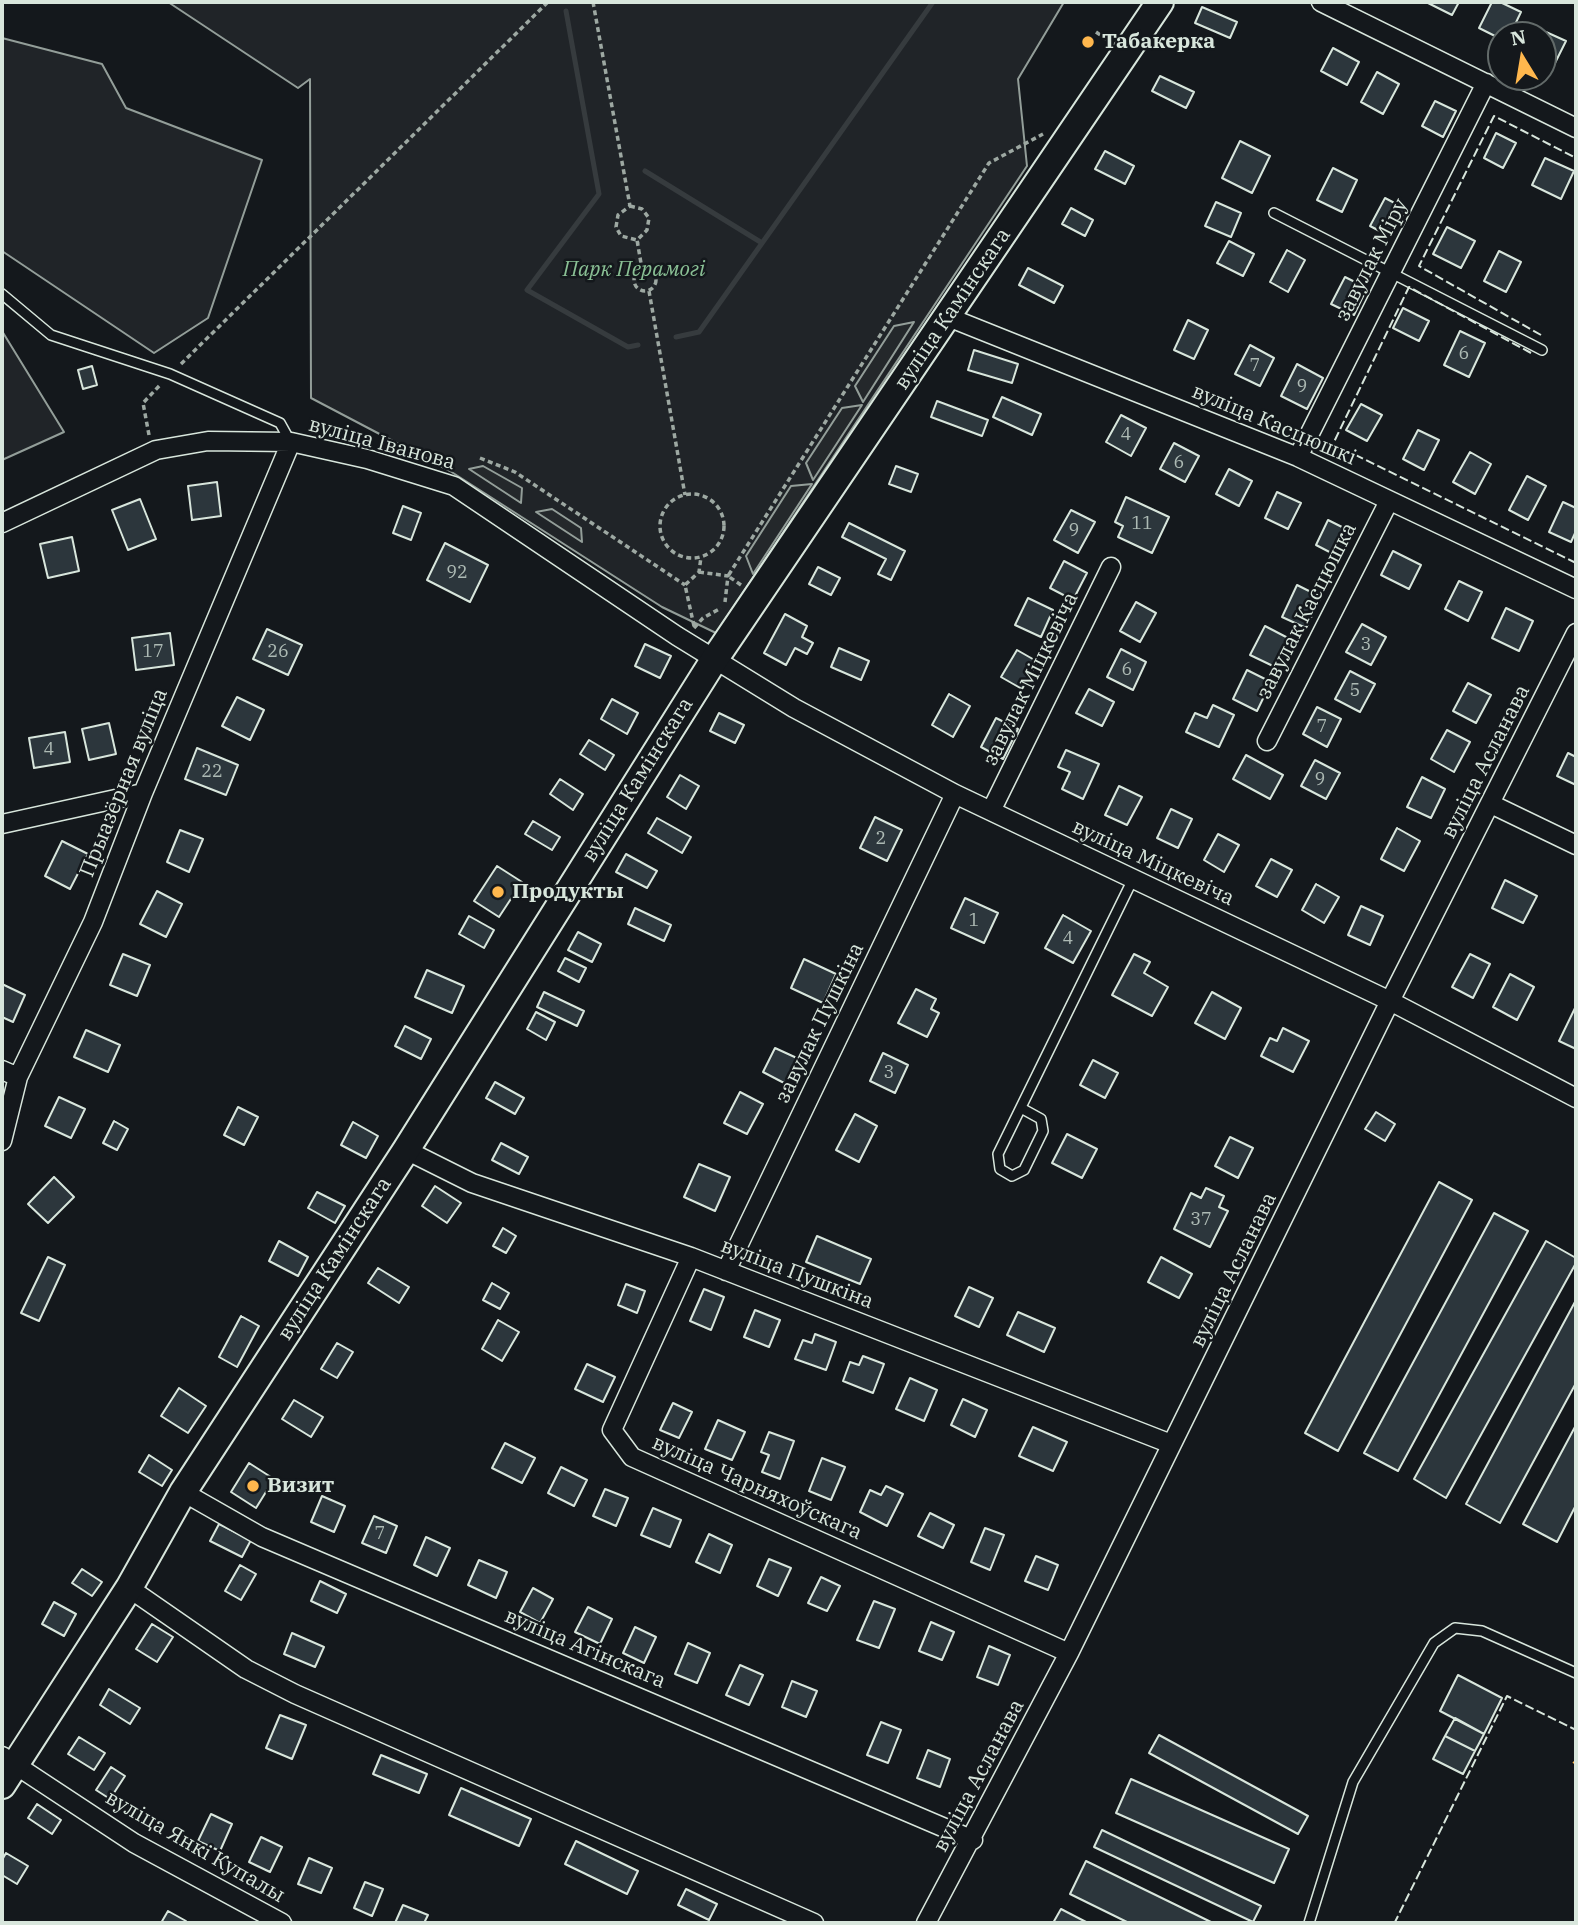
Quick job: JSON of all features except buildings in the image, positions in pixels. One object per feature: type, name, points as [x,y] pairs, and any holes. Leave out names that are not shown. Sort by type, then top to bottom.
[{"type":"main road","name":"вуліца Камінскага","points":[[2,1785],[9,1759],[129,1588],[183,1492],[406,1150],[714,660],[1160,2]]},
{"type":"street","points":[[1321,2],[1576,128]]},
{"type":"street","name":"завулак Міру","points":[[1298,457],[1486,83]]},
{"type":"street","name":"вуліца Касцюшкі","points":[[948,317],[1298,457],[1576,589]]},
{"type":"street","name":"вуліца Іванова","points":[[2,523],[156,450],[208,441],[291,442],[367,459],[454,486],[714,660]]},
{"type":"street","name":"Прыазёрная вуліца","points":[[2,1141],[10,1073],[93,922],[143,793],[291,442]]},
{"type":"street","name":"завулак Касцюшка","points":[[1266,741],[1388,501]]},
{"type":"street","name":"завулак Міцкевіча","points":[[991,811],[1111,567]]},
{"type":"street","name":"вуліца Асланава","points":[[926,1923],[973,1840],[1069,1653],[1171,1444],[1199,1394],[1390,1001],[1576,633]]},
{"type":"street","name":"вуліца Міцкевіча","points":[[714,660],[794,708],[956,794],[1390,1001],[1576,1098]]},
{"type":"street","points":[[2,824],[143,793]]},
{"type":"street","name":"завулак Пушкіна","points":[[726,1271],[956,794]]},
{"type":"street","points":[[1491,804],[1576,845]]},
{"type":"street","name":"вуліца Пушкіна","points":[[406,1150],[472,1183],[691,1257],[1171,1444]]},
{"type":"street","name":"вуліца Чарняхоўскага","points":[[691,1257],[611,1430],[632,1457],[1069,1653]]},
{"type":"street","name":"вуліца Агінскага","points":[[183,1492],[262,1537],[973,1840]]},
{"type":"street","points":[[129,1588],[246,1669],[295,1694],[814,1923]]},
{"type":"street","name":"вуліца Янкі Купалы","points":[[9,1759],[134,1843],[282,1923]]},
{"type":"lane","points":[[1273,213],[1542,350]]},
{"type":"lane","points":[[2,294],[51,335],[170,374],[280,423],[291,442]]},
{"type":"lane","points":[[1021,1108],[1041,1119],[1043,1130],[1024,1170],[1012,1176],[1003,1173],[998,1160],[1021,1108],[1133,879]]},
{"type":"lane","points":[[1309,1923],[1353,1782],[1434,1643],[1455,1628],[1482,1631],[1576,1673]]},
{"type":"path","points":[[156,450],[146,429],[143,403],[548,2]]},
{"type":"path","points":[[593,2],[630,206]]},
{"type":"path","points":[[1101,49],[1111,33]]},
{"type":"path","points":[[480,458],[515,472],[685,585],[694,628],[703,618],[725,605],[727,576],[989,163],[1050,131]]},
{"type":"path","points":[[630,206],[618,215],[616,226],[621,236],[638,242]]},
{"type":"path","points":[[630,206],[642,209],[649,218],[648,230],[638,242],[642,269]]},
{"type":"path","points":[[642,269],[650,270],[656,279],[655,286],[649,291],[638,289],[634,283],[636,273],[642,269]]},
{"type":"path","points":[[649,291],[685,495]]},
{"type":"path","points":[[685,495],[710,499],[723,515],[724,527],[717,547],[701,556],[679,555],[670,549],[662,537],[660,525],[664,511],[671,501],[685,495]]},
{"type":"path","points":[[685,585],[699,572],[701,556]]},
{"type":"path","points":[[699,572],[727,576],[746,588]]},
{"type":"green space","name":"Парк Перамогі","points":[[168,2],[1064,2],[1018,79],[1027,166],[716,633],[662,607],[450,471],[311,398],[310,79],[298,88]]},
{"type":"green space","points":[[2,38],[102,64],[126,108],[262,160],[208,318],[154,353],[2,251]]},
{"type":"green space","points":[[2,331],[64,432],[2,460]]},
{"type":"shaded area","points":[[914,322],[863,402],[855,386],[894,326]]},
{"type":"shaded area","points":[[862,405],[813,480],[806,463],[842,408]]},
{"type":"shaded area","points":[[483,466],[522,488],[521,503],[469,469]]},
{"type":"shaded area","points":[[812,484],[753,574],[746,556],[791,486]]},
{"type":"shaded area","points":[[552,509],[581,528],[582,542],[536,512]]},
{"type":"waterway","points":[[676,337],[699,332],[933,2]]},
{"type":"waterway","points":[[566,11],[599,194],[527,290],[628,347],[638,345]]},
{"type":"waterway","points":[[645,171],[762,243]]},
{"type":"fence","points":[[1541,335],[1419,266],[1494,116],[1576,158]]},
{"type":"fence","points":[[1531,353],[1409,287],[1333,444],[1576,563]]},
{"type":"fence","points":[[1397,1923],[1395,1922],[1507,1696],[1576,1730]]},
{"type":"place","name":"Табакерка","points":[[1088,42]]},
{"type":"place","name":"Продукты","points":[[498,892]]},
{"type":"place","name":"Визит","points":[[253,1486]]}]
